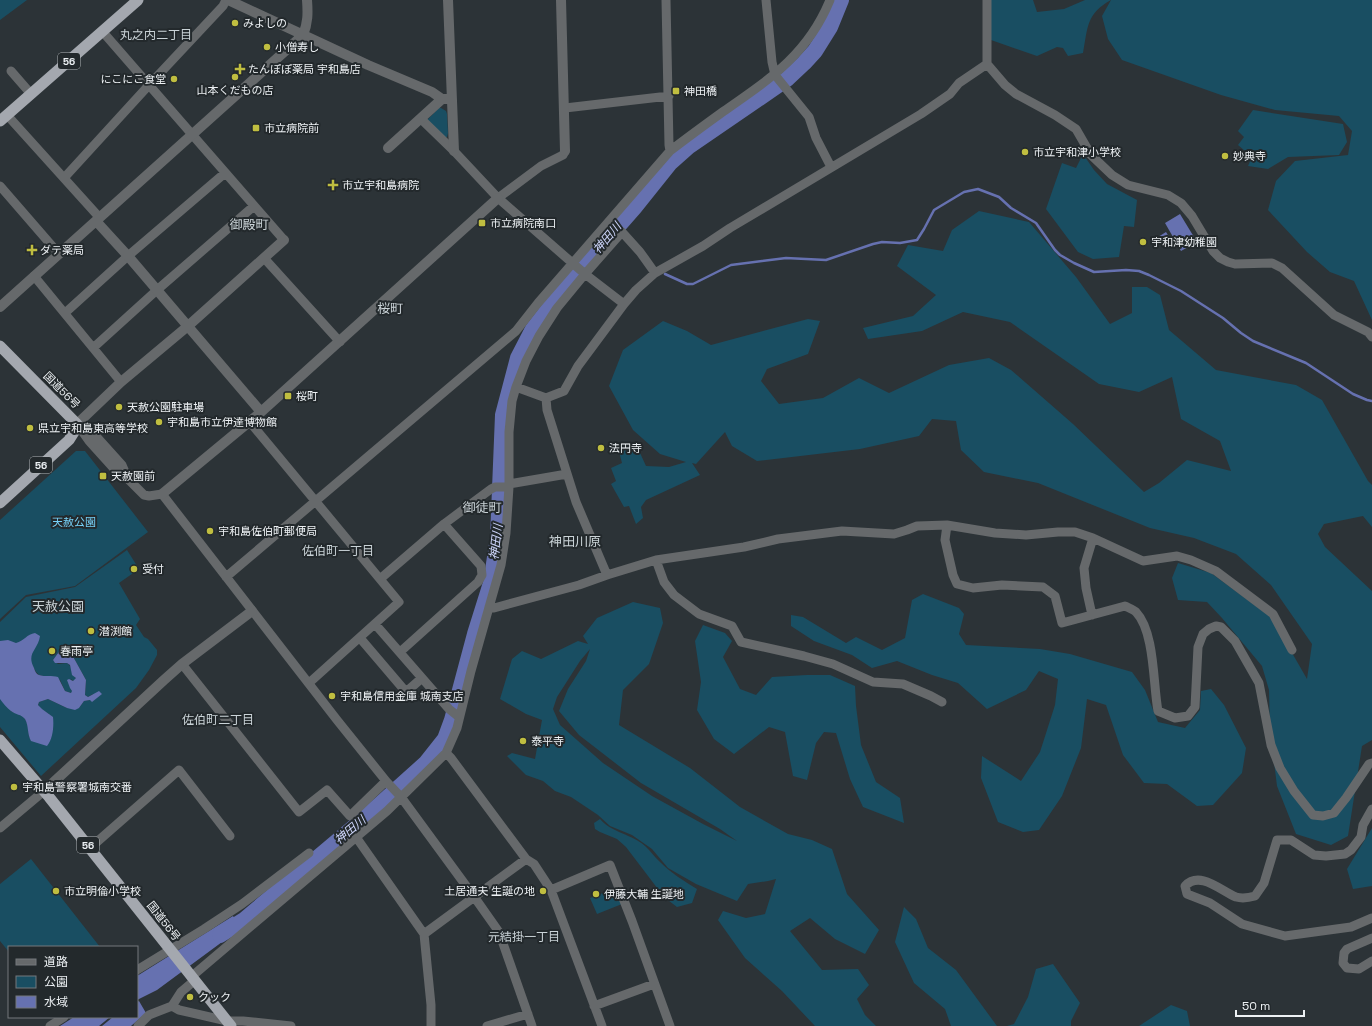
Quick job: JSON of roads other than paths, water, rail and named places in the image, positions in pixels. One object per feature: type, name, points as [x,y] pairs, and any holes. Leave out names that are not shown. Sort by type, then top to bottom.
[{"type":"highway","name":"56","points":[[3,118],[138,0]]},
{"type":"highway","name":"国道56号","points":[[0,346],[77,424],[69,440],[0,503]]},
{"type":"highway","name":"国道56号","points":[[0,740],[90,848],[229,1024]]},
{"type":"street","points":[[64,178],[227,0],[368,65],[447,99]]},
{"type":"street","points":[[0,307],[303,35],[307,26],[307,0]]},
{"type":"street","points":[[448,0],[447,99],[454,151]]},
{"type":"street","points":[[102,31],[284,240],[188,326],[121,382],[77,424],[89,441],[117,472],[128,479],[144,495],[149,496],[162,494],[261,412],[498,198],[540,166],[563,155],[565,151],[561,0]]},
{"type":"street","points":[[666,0],[670,151]]},
{"type":"street","points":[[766,0],[772,62],[779,80],[809,117],[816,138],[831,168]]},
{"type":"street","points":[[226,577],[516,331],[538,303],[574,264],[670,151],[696,130],[779,80],[812,34],[830,0]]},
{"type":"street","points":[[987,0],[987,64],[1005,85],[1016,94],[1055,115],[1076,129],[1091,155],[1112,175],[1128,186],[1168,195],[1181,203],[1192,216],[1213,251],[1220,258],[1235,264],[1272,263],[1282,268],[1334,315],[1368,332],[1372,337]]},
{"type":"street","points":[[516,388],[546,398],[564,392],[578,366],[624,304],[636,290],[655,273],[703,246],[730,228],[921,114],[950,94],[959,83],[987,64]]},
{"type":"street","points":[[11,71],[31,94]]},
{"type":"street","points":[[564,108],[669,96]]},
{"type":"street","points":[[388,148],[421,119],[447,99]]},
{"type":"street","points":[[3,118],[64,178],[128,256],[261,412]]},
{"type":"street","points":[[421,119],[454,151],[498,198],[584,273],[624,304]]},
{"type":"street","points":[[65,313],[128,256],[225,173]]},
{"type":"street","points":[[0,186],[59,254]]},
{"type":"street","points":[[93,348],[254,206]]},
{"type":"street","points":[[138,1026],[149,1015],[172,1006],[191,977],[356,838],[446,753],[458,728],[456,715],[501,565],[506,533],[509,432],[512,401],[526,361],[539,336],[557,308],[584,273],[622,232],[640,252],[655,273]]},
{"type":"street","points":[[264,258],[340,342]]},
{"type":"street","points":[[34,276],[121,382]]},
{"type":"street","points":[[546,398],[547,410],[576,502],[607,575]]},
{"type":"street","points":[[249,421],[400,602],[309,684]]},
{"type":"street","points":[[380,579],[444,524],[495,487],[508,486],[567,474]]},
{"type":"street","points":[[162,494],[309,684],[399,796],[499,932],[532,1026]]},
{"type":"street","points":[[400,652],[478,582],[482,575],[481,566],[444,524]]},
{"type":"street","points":[[489,607],[494,608],[579,585],[656,560],[744,547],[778,539],[842,531],[894,534],[917,526],[947,525],[995,533],[1026,535],[1075,532],[1143,561],[1177,556],[1191,560],[1216,571],[1273,614],[1292,650]]},
{"type":"street","points":[[947,525],[945,540],[953,575],[957,584],[973,588],[1002,585],[1043,588],[1055,596],[1062,623],[1125,606],[1136,612],[1145,628],[1154,666],[1158,711],[1175,718],[1188,716],[1195,707],[1198,647],[1203,634],[1216,626],[1221,627],[1235,641],[1259,683],[1270,745],[1280,768],[1294,791],[1313,815],[1323,816],[1334,813],[1369,764],[1372,763]]},
{"type":"street","points":[[1092,538],[1084,568],[1086,588],[1092,615]]},
{"type":"street","points":[[656,560],[664,582],[674,595],[699,614],[732,626],[740,642],[833,664],[873,682],[903,684],[942,702]]},
{"type":"street","points":[[0,828],[44,791],[182,664],[252,611]]},
{"type":"street","points":[[375,624],[456,715]]},
{"type":"street","points":[[360,638],[406,692],[422,678]]},
{"type":"street","points":[[182,664],[299,812],[327,790],[350,816],[388,783]]},
{"type":"street","points":[[446,753],[526,859],[534,864],[551,890],[602,1026]]},
{"type":"street","points":[[90,848],[179,770],[230,836]]},
{"type":"street","points":[[1372,809],[1363,825],[1361,837],[1351,850],[1345,854],[1326,856],[1314,855],[1291,840],[1277,840],[1264,884],[1255,896],[1246,898],[1236,897],[1206,881],[1196,880],[1190,882],[1186,886],[1187,894],[1210,903],[1242,924],[1285,936],[1351,927],[1372,918]]},
{"type":"street","points":[[356,838],[424,934],[431,1005],[431,1026]]},
{"type":"street","points":[[138,969],[171,952],[242,904],[309,853]]},
{"type":"street","points":[[424,934],[475,898],[526,859]]},
{"type":"street","points":[[551,890],[610,865],[670,1026]]},
{"type":"street","points":[[1372,938],[1347,949],[1344,953],[1342,963],[1347,968],[1359,969],[1372,961]]},
{"type":"street","points":[[594,1006],[654,984]]},
{"type":"street","points":[[172,1006],[179,1010],[229,1024],[243,1021],[291,1026]]},
{"type":"street","points":[[487,1026],[528,1014]]},
{"type":"street","points":[[50,1026],[62,1018]]},
{"type":"water","points":[[1180,214],[1197,242],[1181,251],[1165,223]]},
{"type":"water","points":[[1166,232],[1173,243],[1165,249],[1158,237]]},
{"type":"water","points":[[35,633],[40,636],[31,659],[37,674],[41,676],[58,677],[65,691],[71,693],[72,691],[67,680],[69,679],[73,681],[76,678],[72,675],[70,665],[67,663],[55,663],[53,660],[61,649],[70,651],[86,680],[85,695],[88,697],[99,691],[102,694],[92,702],[90,700],[84,701],[79,708],[75,710],[48,699],[39,702],[38,705],[53,717],[53,732],[51,740],[47,746],[31,741],[25,719],[11,711],[0,699],[0,641],[8,640],[16,643]]},
{"type":"water","points":[[233,916],[241,928],[157,990],[138,1000],[138,975]]},
{"type":"water","points":[[138,1002],[146,1013],[131,1026],[102,1026],[112,1018],[138,1018]]},
{"type":"water","points":[[72,1018],[109,1018],[99,1026],[60,1026]]},
{"type":"waterway","name":"神田川","points":[[220,935],[244,920],[367,816],[426,763],[445,739],[452,720],[475,634],[491,583],[498,538],[503,415],[518,358],[533,329],[569,282],[634,208],[670,163],[688,147],[787,79],[804,63],[815,51],[830,27],[841,0]]},
{"type":"waterway","points":[[665,274],[687,284],[693,284],[731,265],[786,258],[826,260],[882,242],[900,243],[917,240],[934,210],[964,192],[978,189],[999,197],[1011,208],[1036,223],[1055,250],[1060,255],[1074,263],[1094,272],[1126,270],[1139,271],[1149,275],[1181,291],[1223,318],[1253,341],[1306,363],[1353,394],[1372,401]]},
{"type":"place","name":"みよしの","points":[[235,23]]},
{"type":"place","name":"小僧寿し","points":[[267,47]]},
{"type":"place","name":"たんぽぽ薬局 宇和島店","points":[[240,69]]},
{"type":"place","name":"山本くだもの店","points":[[235,77]]},
{"type":"place","name":"にこにこ食堂","points":[[174,79]]},
{"type":"place","name":"神田橋","points":[[676,91]]},
{"type":"place","name":"市立病院前","points":[[256,128]]},
{"type":"place","name":"市立宇和津小学校","points":[[1025,152]]},
{"type":"place","name":"妙典寺","points":[[1225,156]]},
{"type":"place","name":"市立宇和島病院","points":[[333,185]]},
{"type":"place","name":"市立病院南口","points":[[482,223]]},
{"type":"place","name":"宇和津幼稚園","points":[[1143,242]]},
{"type":"place","name":"ダテ薬局","points":[[32,250]]},
{"type":"place","name":"桜町","points":[[288,396]]},
{"type":"place","name":"天赦公園駐車場","points":[[119,407]]},
{"type":"place","name":"宇和島市立伊達博物館","points":[[159,422]]},
{"type":"place","name":"県立宇和島東高等学校","points":[[30,428]]},
{"type":"place","name":"法円寺","points":[[601,448]]},
{"type":"place","name":"天赦園前","points":[[103,476]]},
{"type":"place","name":"宇和島佐伯町郵便局","points":[[210,531]]},
{"type":"place","name":"受付","points":[[134,569]]},
{"type":"place","name":"潜渕館","points":[[91,631]]},
{"type":"place","name":"春雨亭","points":[[52,651]]},
{"type":"place","name":"宇和島信用金庫 城南支店","points":[[332,696]]},
{"type":"place","name":"泰平寺","points":[[523,741]]},
{"type":"place","name":"宇和島警察署城南交番","points":[[14,787]]},
{"type":"place","name":"市立明倫小学校","points":[[56,891]]},
{"type":"place","name":"土居通夫 生誕の地","points":[[543,891]]},
{"type":"place","name":"伊藤大輔 生誕地","points":[[596,894]]},
{"type":"place","name":"クック","points":[[190,997]]},
{"type":"district","name":"丸之内二丁目","points":[[156,35]]},
{"type":"district","name":"御殿町","points":[[249,224]]},
{"type":"district","name":"桜町","points":[[390,308]]},
{"type":"district","name":"御徒町","points":[[482,507]]},
{"type":"district","name":"神田川原","points":[[575,541]]},
{"type":"district","name":"佐伯町一丁目","points":[[338,551]]},
{"type":"district","name":"天赦公園","points":[[58,606]]},
{"type":"district","name":"佐伯町二丁目","points":[[218,720]]},
{"type":"district","name":"元結掛一丁目","points":[[524,937]]}]
